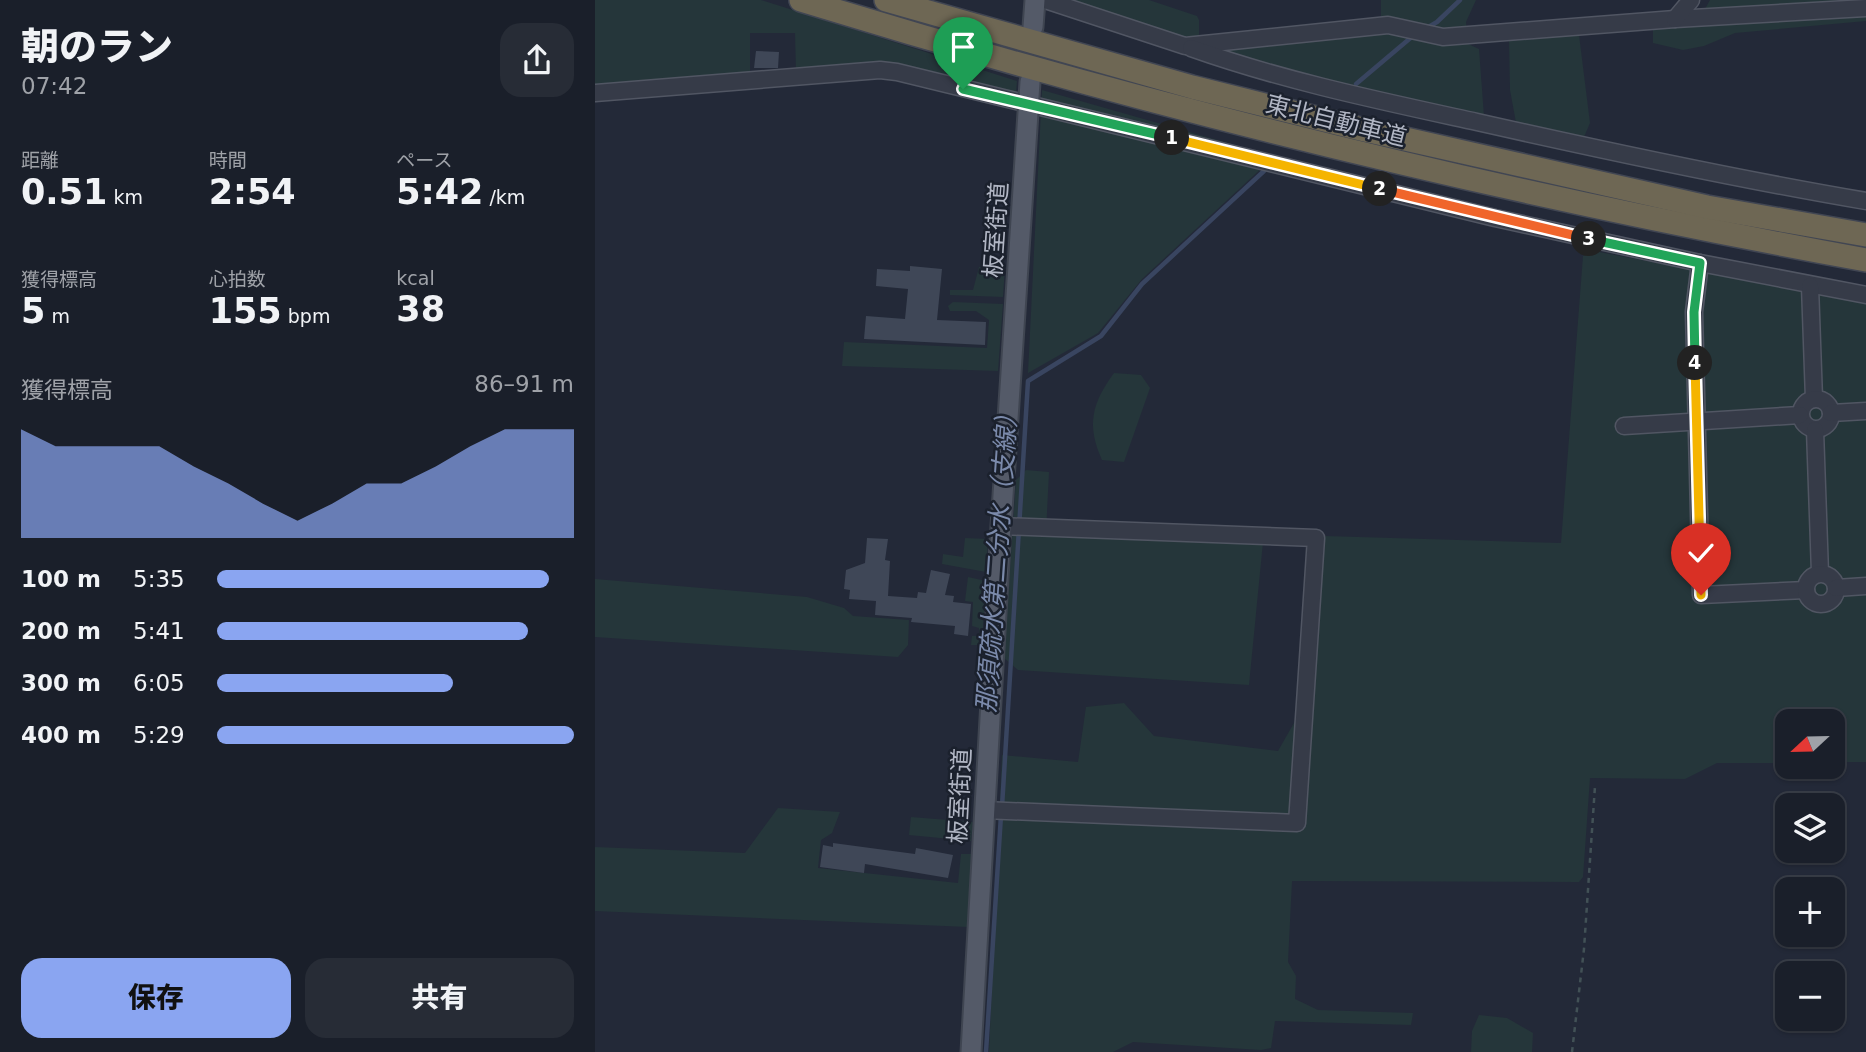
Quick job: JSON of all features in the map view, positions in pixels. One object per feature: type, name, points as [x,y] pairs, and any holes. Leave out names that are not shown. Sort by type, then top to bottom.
[{"type":"highway","name":"東北自動車道","points":[[801,0],[1161,104],[1358,153],[1519,192],[1866,260]]},
{"type":"highway","name":"東北自動車道","points":[[886,0],[1192,87],[1361,129],[1707,207],[1866,235]]},
{"type":"main road","points":[[1034,27],[1035,0]]},
{"type":"main road","name":"板室街道","points":[[971,1052],[1030,82]]},
{"type":"street","points":[[1045,0],[1242,66],[1337,91],[1750,180],[1866,201]]},
{"type":"street","points":[[1675,19],[1691,0]]},
{"type":"street","points":[[1185,46],[1388,25],[1443,37],[1866,8]]},
{"type":"street","points":[[595,93],[880,69],[1495,218],[1700,263],[1866,295]]},
{"type":"street","points":[[1700,263],[1694,312],[1701,595],[1806,590]]},
{"type":"street","points":[[1811,286],[1814,399]]},
{"type":"street","points":[[1814,399],[1824,401],[1831,413],[1828,424],[1815,430],[1805,426],[1800,415],[1805,403],[1814,399]]},
{"type":"street","points":[[1831,413],[1866,411]]},
{"type":"street","points":[[1624,426],[1800,415]]},
{"type":"street","points":[[1815,430],[1820,573]]},
{"type":"street","points":[[984,810],[1297,823],[1316,538],[1001,526]]},
{"type":"street","points":[[1820,573],[1829,576],[1836,588],[1831,600],[1819,604],[1811,601],[1806,590],[1809,578],[1820,573]]},
{"type":"street","points":[[1836,588],[1866,586]]},
{"type":"path","points":[[1571,1052],[1584,949],[1595,786]]},
{"type":"shaded area","points":[[595,0],[761,0],[1017,81],[1016,93],[899,67],[796,72],[795,33],[750,33],[750,76],[595,86]]},
{"type":"shaded area","points":[[1072,0],[1149,0],[1197,16],[1199,37],[1180,36]]},
{"type":"shaded area","points":[[1381,0],[1476,0],[1466,22],[1468,44],[1479,49],[1484,116],[1480,122],[1220,54],[1223,50],[1369,32],[1381,17]]},
{"type":"shaded area","points":[[1710,0],[1866,0],[1866,21],[1735,33],[1704,46],[1683,50],[1653,43],[1653,29],[1663,24],[1693,22]]},
{"type":"shaded area","points":[[1579,35],[1590,123],[1584,137],[1579,141],[1517,128],[1510,90],[1509,41]]},
{"type":"shaded area","points":[[1042,90],[1270,155],[1265,165],[1142,279],[1098,333],[1028,373]]},
{"type":"shaded area","points":[[1594,251],[1866,303],[1866,762],[1845,762],[1845,709],[1775,709],[1775,763],[1717,763],[1685,779],[1590,778],[1583,877],[1579,882],[1292,881],[1288,962],[1296,976],[1295,999],[1318,1010],[1413,1013],[1411,1025],[1275,1021],[1271,1048],[1261,1050],[1133,1042],[1113,1052],[989,1052],[1002,755],[1078,762],[1086,707],[1124,703],[1154,736],[1278,751],[1315,686],[1325,536],[1561,543],[1583,256]]},
{"type":"shaded area","points":[[979,267],[1005,267],[1003,297],[950,295],[950,290],[973,290]]},
{"type":"shaded area","points":[[953,302],[1003,304],[998,371],[842,366],[844,342],[987,348],[989,320],[976,311],[950,311],[948,306]]},
{"type":"shaded area","points":[[1114,373],[1141,375],[1150,388],[1124,462],[1102,460],[1094,436],[1096,404]]},
{"type":"shaded area","points":[[1026,470],[1049,472],[1046,533],[1263,542],[1249,685],[1018,670],[1004,658],[1016,480]]},
{"type":"shaded area","points":[[965,538],[988,539],[986,572],[942,564],[943,554],[963,557]]},
{"type":"shaded area","points":[[968,577],[986,581],[982,645],[971,645],[972,636],[979,636],[979,628],[972,626],[973,602],[965,601]]},
{"type":"shaded area","points":[[595,579],[807,597],[844,608],[853,616],[909,620],[908,645],[898,657],[595,637]]},
{"type":"shaded area","points":[[778,808],[840,812],[832,833],[821,840],[818,868],[958,883],[961,854],[972,854],[968,927],[595,911],[595,847],[745,853]]},
{"type":"shaded area","points":[[911,817],[973,822],[971,841],[909,835]]},
{"type":"shaded area","points":[[1479,1015],[1507,1018],[1533,1033],[1532,1052],[1471,1052],[1472,1031]]},
{"type":"building","points":[[756,51],[779,52],[778,68],[754,68]]},
{"type":"building","points":[[910,266],[942,269],[937,320],[986,322],[985,345],[864,339],[866,316],[905,319],[908,289],[876,286],[877,269],[910,271]]},
{"type":"building","points":[[867,538],[888,539],[885,560],[890,561],[888,596],[917,598],[918,592],[926,593],[931,570],[950,574],[945,595],[954,596],[953,602],[971,604],[968,636],[954,634],[955,626],[875,615],[876,601],[849,599],[850,590],[844,589],[846,570],[865,563]]},
{"type":"building","points":[[833,843],[915,854],[916,848],[953,855],[948,878],[865,864],[864,873],[820,867],[823,845],[833,847]]},
{"type":"waterway","name":"那須疏水第二分水（支線）","points":[[1425,29],[1437,22],[1460,0]]},
{"type":"waterway","name":"那須疏水第二分水（支線）","points":[[1356,84],[1414,35]]},
{"type":"waterway","name":"那須疏水第二分水（支線）","points":[[1002,807],[1028,381],[1101,336],[1142,284],[1264,171]]},
{"type":"waterway","name":"那須疏水第二分水（支線）","points":[[986,1052],[1001,815]]},
{"type":"route","points":[[963,89],[1180,139],[1495,218],[1700,263],[1694,312],[1701,595]]}]
